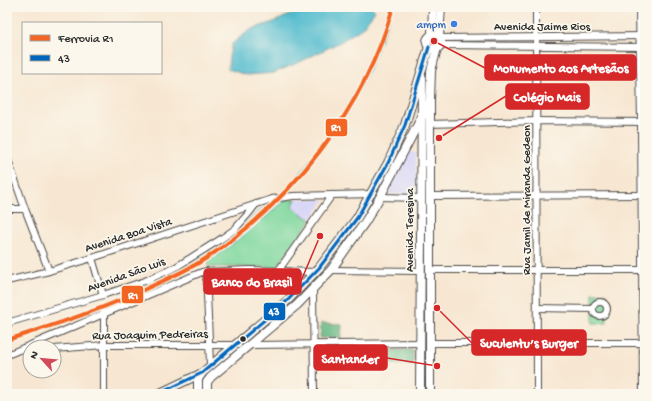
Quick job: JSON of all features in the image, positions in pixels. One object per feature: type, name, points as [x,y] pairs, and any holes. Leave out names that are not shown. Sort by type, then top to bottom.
[{"type":"main road","points":[[433,7],[436,42]]},
{"type":"main road","points":[[197,394],[198,379],[210,364],[288,300],[315,272],[357,218],[372,194],[388,163],[405,125],[423,67],[436,42],[441,7]]},
{"type":"main road","name":"Avenida Teresina","points":[[430,394],[430,101],[431,71],[436,42]]},
{"type":"main road","name":"Avenida Teresina","points":[[420,394],[423,67]]},
{"type":"main road","points":[[207,394],[207,382],[211,377],[297,305],[331,270],[365,222],[380,197],[430,101]]},
{"type":"main road","points":[[388,163],[396,167]]},
{"type":"main road","points":[[421,224],[430,224]]},
{"type":"main road","points":[[421,299],[430,299]]},
{"type":"main road","points":[[158,394],[202,373]]},
{"type":"street","name":"Rua Jamil de Miranda Gedeon","points":[[536,7],[537,394]]},
{"type":"street","points":[[639,7],[642,36],[644,195],[643,394]]},
{"type":"street","name":"Avenida Jaime Rios","points":[[436,42],[536,37],[642,36]]},
{"type":"street","name":"Avenida Jaime Rios","points":[[436,42],[536,47],[642,47]]},
{"type":"street","points":[[430,124],[537,121],[643,122]]},
{"type":"street","points":[[7,156],[25,209],[49,271]]},
{"type":"street","name":"Avenida Boa Vista","points":[[7,281],[49,271],[92,258],[256,204],[282,197],[372,194]]},
{"type":"street","points":[[278,271],[332,195]]},
{"type":"street","points":[[430,196],[644,195]]},
{"type":"street","points":[[380,197],[421,198]]},
{"type":"street","name":"Avenida São Luis","points":[[7,323],[103,295],[161,275],[198,254],[235,228],[256,204]]},
{"type":"street","points":[[7,209],[25,209]]},
{"type":"street","points":[[92,258],[103,295]]},
{"type":"street","points":[[49,339],[104,313],[206,271],[249,270],[315,272]]},
{"type":"street","points":[[331,270],[421,271]]},
{"type":"street","points":[[430,270],[644,270]]},
{"type":"street","points":[[206,271],[210,364]]},
{"type":"street","points":[[313,288],[314,394]]},
{"type":"street","points":[[537,308],[593,309]]},
{"type":"street","points":[[104,313],[104,394]]},
{"type":"street","points":[[236,344],[248,347],[421,343]]},
{"type":"street","points":[[430,343],[644,343]]},
{"type":"street","name":"Rua Joaquim Pedreiras","points":[[62,348],[104,345],[236,344]]},
{"type":"street","points":[[7,354],[22,349]]},
{"type":"shaded area","points":[[408,152],[416,153],[416,195],[388,194]]},
{"type":"shaded area","points":[[296,199],[324,199],[324,201],[311,220],[292,207]]},
{"type":"green space","points":[[287,199],[296,199],[292,207],[311,220],[277,267],[208,267],[208,261],[235,242]]},
{"type":"green space","points":[[593,294],[607,294],[607,323],[593,323]]},
{"type":"green space","points":[[321,323],[342,324],[341,338],[320,338]]},
{"type":"green space","points":[[391,350],[413,350],[413,364],[391,364]]},
{"type":"water","points":[[309,7],[372,7],[375,11],[362,28],[340,42],[274,73],[246,75],[228,69],[232,44],[243,35],[252,29],[271,23]]},
{"type":"waterway","points":[[299,176],[328,138],[366,75],[376,52],[391,7]]},
{"type":"waterway","points":[[208,261],[235,242],[286,199]]},
{"type":"waterway","points":[[132,293],[168,277],[203,256],[215,248],[270,202]]},
{"type":"rail line","name":"R1","points":[[7,340],[82,315],[174,276],[199,263],[237,236],[267,210],[295,181],[321,150],[344,116],[364,81],[380,44],[393,7]]},
{"type":"transit line","name":"43","points":[[158,394],[202,373],[288,300],[319,268],[357,218],[388,163],[405,125],[429,47]]},
{"type":"place","name":"ampm","points":[[454,24]]},
{"type":"place","name":"Monumento aos Artesãos","points":[[434,41]]},
{"type":"place","name":"Colégio Mais","points":[[439,138]]},
{"type":"place","name":"Banco do Brasil","points":[[320,236]]},
{"type":"place","name":"Suculentu’s Burger","points":[[437,308]]},
{"type":"place","name":"Santander","points":[[437,366]]}]
